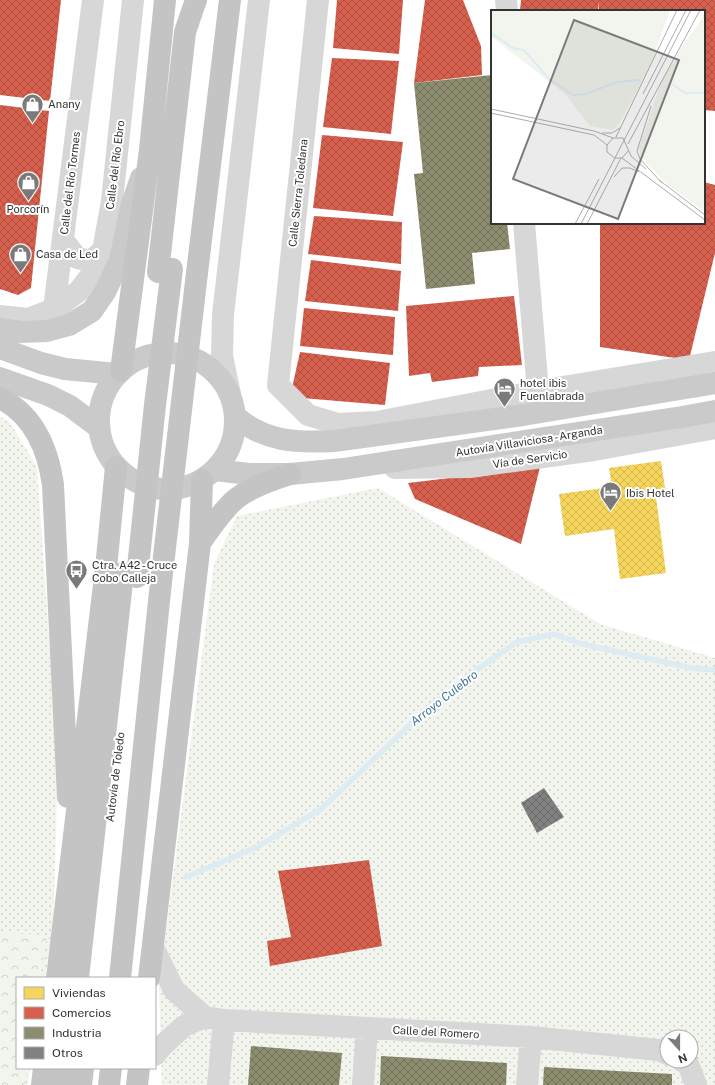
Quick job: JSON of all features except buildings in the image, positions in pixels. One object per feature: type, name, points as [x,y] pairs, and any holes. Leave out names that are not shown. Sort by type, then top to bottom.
[{"type":"highway","points":[[119,372],[150,150],[166,0]]},
{"type":"highway","points":[[78,977],[130,575],[155,405],[185,32],[196,0]]},
{"type":"highway","points":[[165,271],[198,32],[199,0]]},
{"type":"highway","points":[[120,977],[161,582],[230,0]]},
{"type":"highway","points":[[0,398],[9,402],[29,421],[44,445],[50,465],[53,485],[71,866]]},
{"type":"highway","points":[[57,977],[106,568],[116,468]]},
{"type":"highway","points":[[200,543],[236,498],[263,483],[290,474]]},
{"type":"highway","points":[[150,977],[208,475]]},
{"type":"highway","name":"Autovía de Toledo","points":[[92,977],[130,575]]},
{"type":"highway","points":[[42,1085],[44,1069]]},
{"type":"highway","points":[[64,1085],[66,1069]]},
{"type":"highway","points":[[81,1085],[83,1069]]},
{"type":"highway","points":[[109,1085],[111,1069]]},
{"type":"main road","points":[[0,329],[21,332],[47,331],[69,325],[92,311],[105,292],[120,260],[131,207],[150,150]]},
{"type":"main road","points":[[0,348],[41,363],[65,369],[119,372]]},
{"type":"main road","points":[[160,353],[181,354],[202,362],[218,376],[230,394],[235,416],[231,446],[208,475],[180,488],[157,489],[134,482],[116,468],[104,449],[98,427],[102,398],[119,372],[139,359],[160,353]]},
{"type":"main road","points":[[0,378],[48,395],[70,406],[98,427]]},
{"type":"main road","points":[[235,416],[244,424],[265,435],[283,440],[304,443],[334,441],[375,429],[523,415],[715,383]]},
{"type":"main road","name":"Autovía Villaviciosa - Arganda","points":[[208,475],[290,474],[342,469],[682,418],[715,411]]},
{"type":"street","name":"Calle del Río Tormes","points":[[54,309],[94,0]]},
{"type":"street","name":"Calle del Río Ebro","points":[[54,309],[79,291],[101,262],[112,201],[133,0]]},
{"type":"street","points":[[230,394],[222,356],[223,315],[259,0]]},
{"type":"street","name":"Calle Sierra Toledana","points":[[318,0],[278,385],[308,415],[338,424],[375,429]]},
{"type":"street","points":[[506,0],[507,10]]},
{"type":"street","points":[[107,228],[131,207]]},
{"type":"street","points":[[524,224],[538,391]]},
{"type":"street","points":[[63,240],[77,258],[91,261],[103,250]]},
{"type":"street","points":[[0,316],[28,319],[54,309]]},
{"type":"street","points":[[375,429],[538,391],[715,362]]},
{"type":"street","name":"Vía de Servicio","points":[[342,469],[470,467],[594,450],[715,428]]},
{"type":"street","points":[[153,947],[174,990],[214,1018]]},
{"type":"street","points":[[156,1054],[163,1045],[184,1026],[214,1018]]},
{"type":"street","points":[[214,1018],[218,1085]]},
{"type":"street","name":"Calle del Romero","points":[[214,1018],[530,1038],[659,1050]]},
{"type":"street","points":[[363,1085],[367,1028]]},
{"type":"street","points":[[527,1085],[530,1038]]},
{"type":"street","points":[[688,1069],[696,1085]]},
{"type":"green space","points":[[0,417],[9,421],[37,467],[58,769],[53,924],[45,977],[16,977],[16,1069],[30,1069],[28,1085],[0,1085]]},
{"type":"green space","points":[[378,488],[600,624],[715,658],[715,1085],[162,1085],[159,984],[214,564],[237,516]]},
{"type":"green space","points":[[0,933],[47,935],[40,977],[16,977],[16,1069],[27,1069],[25,1085],[0,1085]]},
{"type":"waterway","name":"Arroyo Culebro","points":[[186,877],[257,847],[321,809],[429,707],[478,669],[517,642],[554,634],[582,644],[691,668],[715,670]]},
{"type":"place","name":"Anany","points":[[33,124]]},
{"type":"place","name":"Porcorín","points":[[28,202]]},
{"type":"place","name":"Casa de Led","points":[[21,274]]},
{"type":"place","name":"hotel ibis Fuenlabrada","points":[[505,408]]},
{"type":"place","name":"Ibis Hotel","points":[[610,512]]},
{"type":"place","name":"Ctra. A42 - Cruce Cobo Calleja","points":[[77,590]]}]
